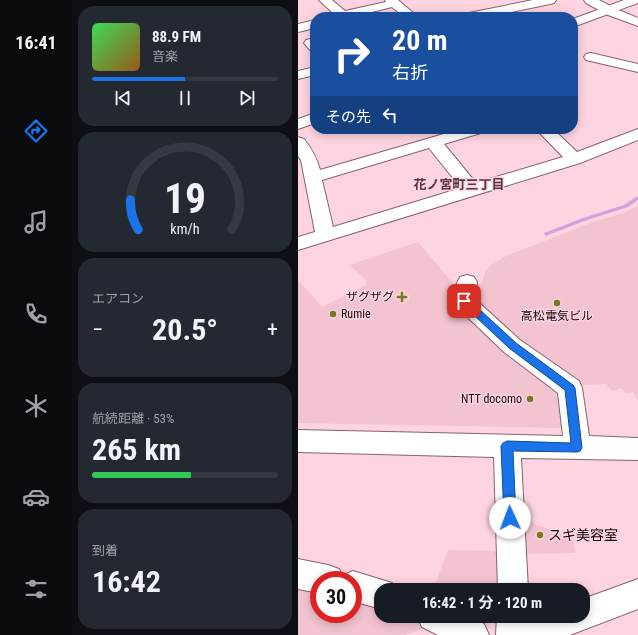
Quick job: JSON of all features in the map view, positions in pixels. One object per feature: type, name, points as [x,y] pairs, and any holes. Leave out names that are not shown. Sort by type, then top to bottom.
[{"type":"main road","points":[[326,0],[339,12]]},
{"type":"main road","points":[[493,12],[550,0]]},
{"type":"main road","points":[[590,0],[608,10],[638,22]]},
{"type":"main road","points":[[578,21],[634,0]]},
{"type":"main road","points":[[356,12],[393,2],[406,12]]},
{"type":"main road","points":[[298,28],[310,25]]},
{"type":"main road","points":[[591,57],[604,63],[638,68]]},
{"type":"main road","points":[[298,75],[310,72]]},
{"type":"main road","points":[[298,124],[310,120]]},
{"type":"main road","points":[[313,177],[461,134]]},
{"type":"main road","points":[[549,134],[574,160]]},
{"type":"main road","points":[[298,244],[574,160],[638,134]]},
{"type":"main road","points":[[298,142],[309,160],[325,235]]},
{"type":"main road","points":[[433,142],[473,191]]},
{"type":"main road","points":[[467,282],[464,301],[512,346],[570,388],[577,448]]},
{"type":"main road","points":[[298,441],[638,449]]},
{"type":"main road","points":[[507,446],[513,583]]},
{"type":"main road","points":[[298,574],[310,576]]},
{"type":"main road","points":[[362,589],[374,592]]},
{"type":"main road","points":[[590,612],[638,594]]},
{"type":"main road","points":[[448,623],[473,635]]},
{"type":"main road","points":[[512,635],[513,623]]},
{"type":"main road","points":[[524,635],[559,623]]},
{"type":"shaded area","name":"高松電気ビル","points":[[638,206],[638,400],[633,392],[626,393],[621,388],[612,391],[606,384],[579,385],[519,341],[472,299],[475,286],[482,283],[485,272],[491,265],[506,256],[593,222],[624,213]]},
{"type":"shaded area","points":[[418,242],[456,287],[454,303],[493,338],[561,389],[563,423],[560,428],[298,423],[298,280],[322,307],[366,285],[366,280],[350,265]]},
{"type":"shaded area","name":"スギ美容室","points":[[515,515],[562,534],[563,536],[573,537],[575,553],[518,554]]},
{"type":"shaded area","points":[[448,550],[503,551],[505,583],[436,583]]},
{"type":"shaded area","points":[[298,584],[310,586],[310,623],[362,623],[362,596],[374,600],[374,623],[429,623],[433,625],[405,635],[298,635]]},
{"type":"waterway","points":[[546,234],[585,219],[626,206],[638,198]]},
{"type":"place","name":"ザグザグ","points":[[402,297]]},
{"type":"place","name":"高松電気ビル","points":[[557,303]]},
{"type":"place","name":"Rumie","points":[[333,314]]},
{"type":"place","name":"NTT docomo","points":[[530,399]]},
{"type":"place","name":"スギ美容室","points":[[540,535]]},
{"type":"district","name":"花ノ宮町三丁目","points":[[459,184]]},
{"type":"route","points":[[464,301],[512,346],[570,388],[577,448],[507,446],[510,518]]}]
